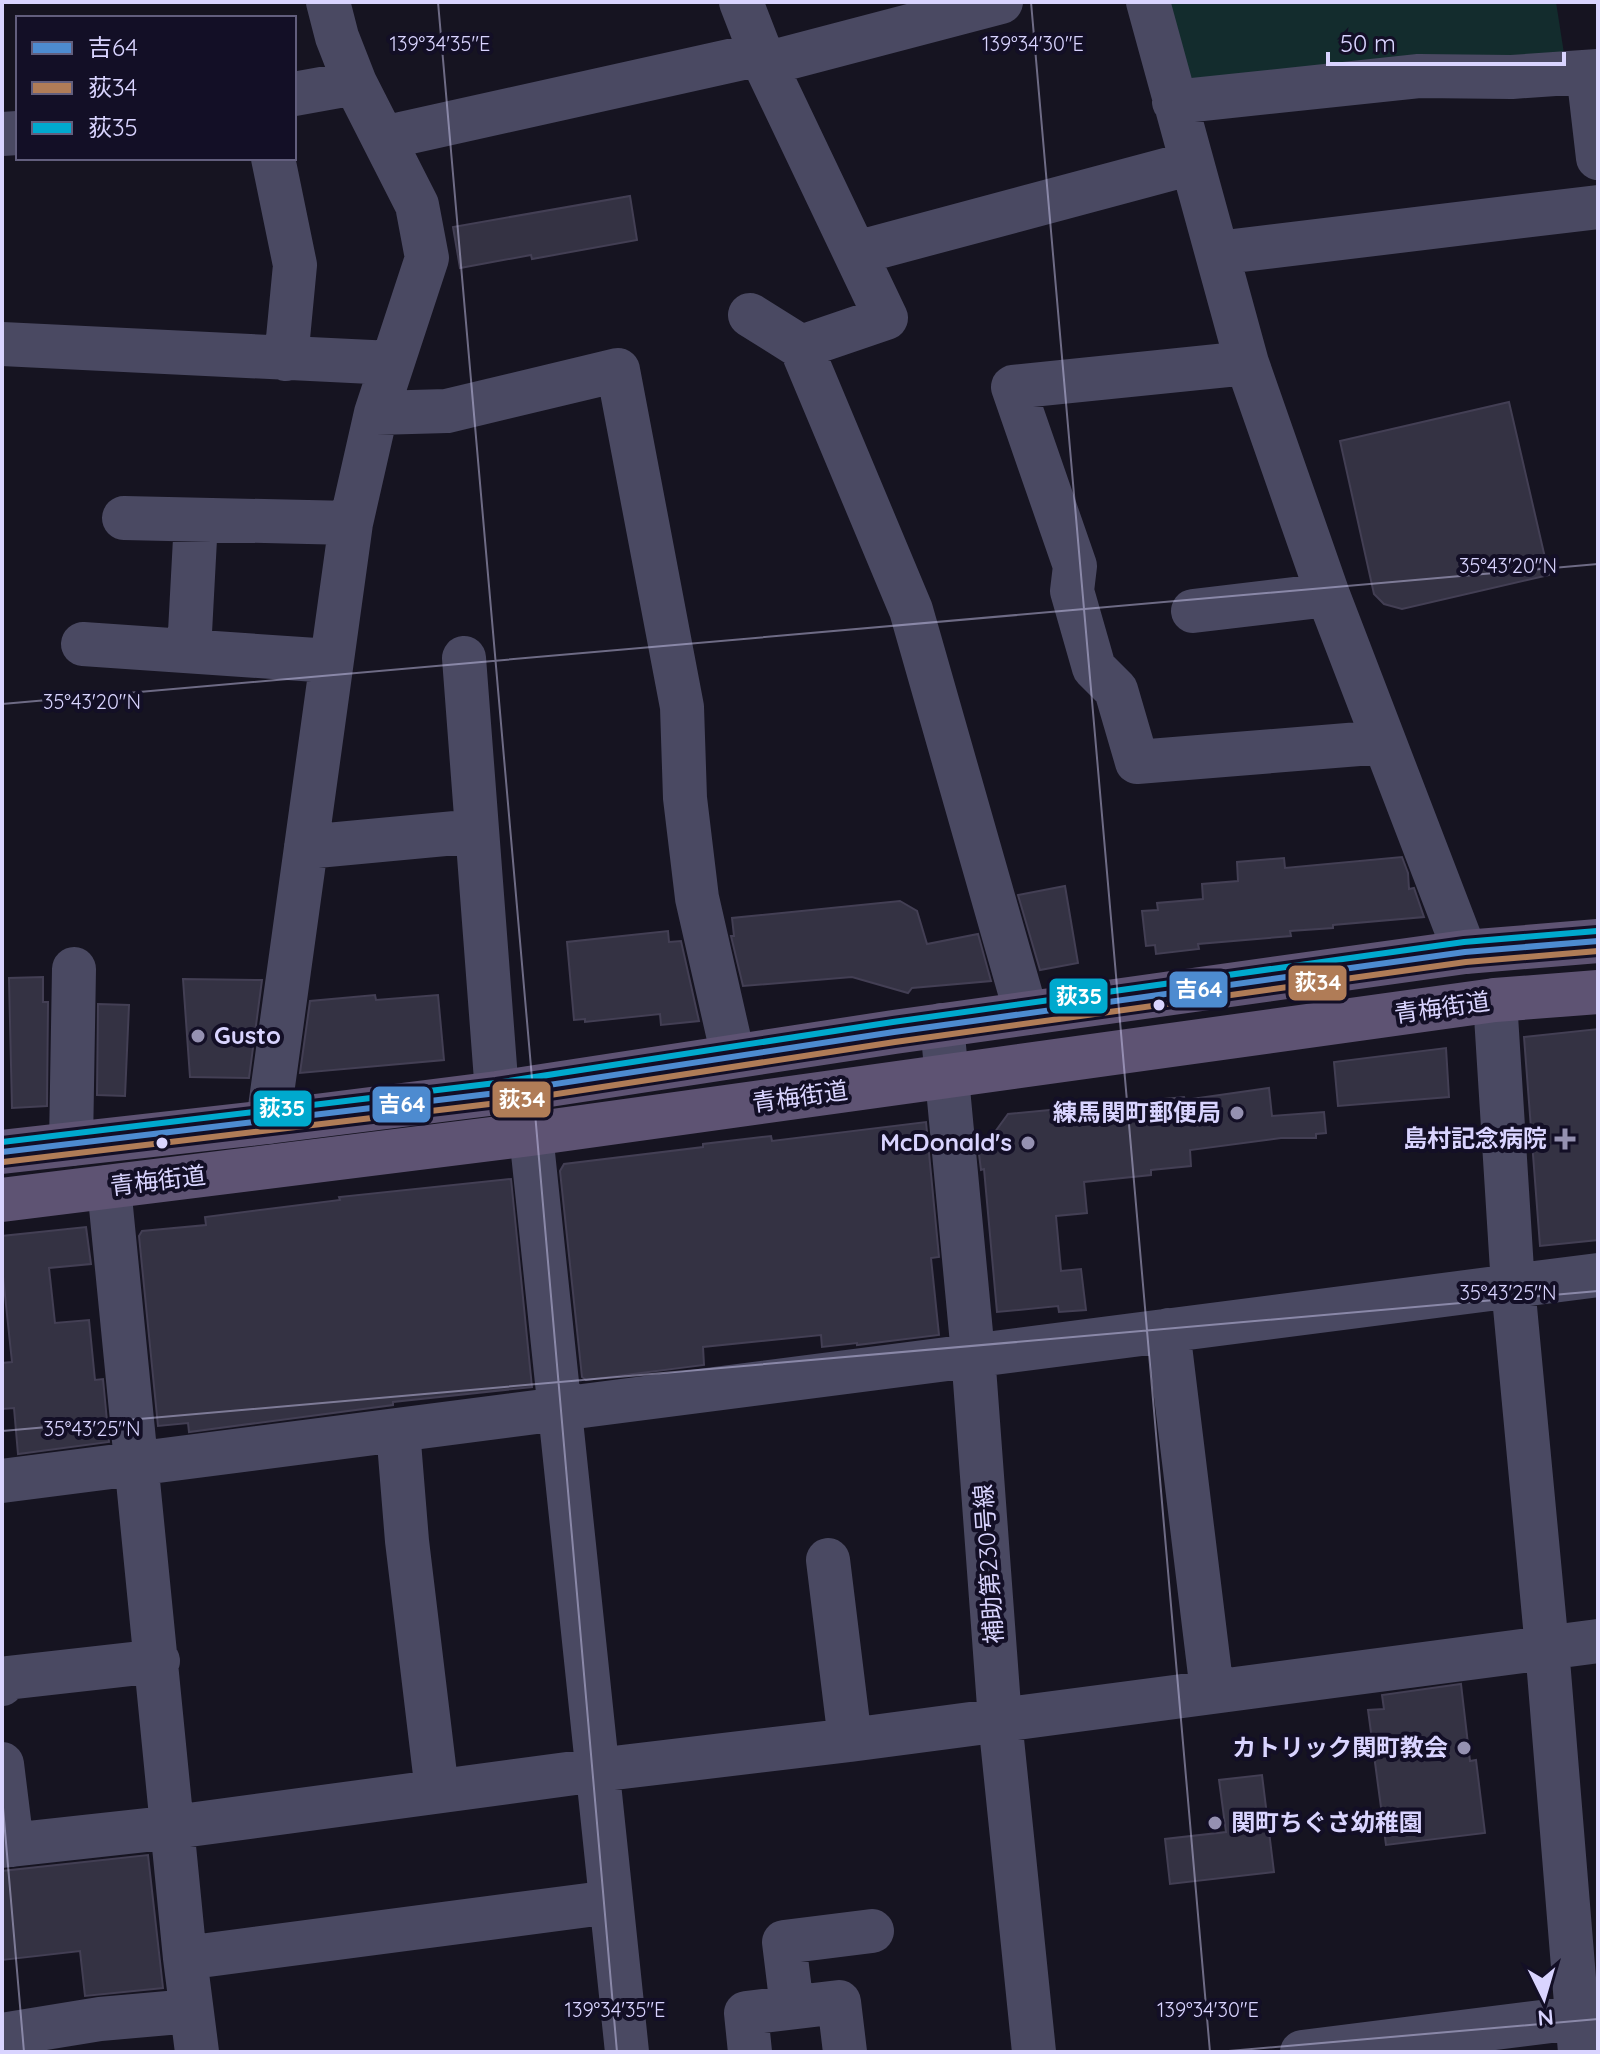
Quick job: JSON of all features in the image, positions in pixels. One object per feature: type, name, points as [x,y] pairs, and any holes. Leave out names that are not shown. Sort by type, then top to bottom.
[{"type":"main road","points":[[2,1152],[497,1093],[942,1025],[1465,952],[1598,941]]},
{"type":"main road","name":"青梅街道","points":[[2,1200],[531,1134],[1495,1000],[1598,992]]},
{"type":"street","points":[[268,1122],[351,523],[376,413],[427,258],[417,205],[355,83],[337,37],[328,2]]},
{"type":"street","points":[[741,2],[763,59],[886,318],[801,347]]},
{"type":"street","points":[[383,138],[763,59],[1001,2]]},
{"type":"street","points":[[1148,2],[1247,363],[1328,595],[1465,952]]},
{"type":"street","points":[[1174,102],[1419,76],[1512,77],[1593,72],[1598,158]]},
{"type":"street","points":[[296,94],[355,83]]},
{"type":"street","points":[[273,160],[295,265],[286,359]]},
{"type":"street","points":[[856,253],[1192,163]]},
{"type":"street","points":[[1217,253],[1598,207]]},
{"type":"street","points":[[750,315],[801,347],[911,610],[1026,1013]]},
{"type":"street","points":[[2,344],[392,363]]},
{"type":"street","points":[[1247,363],[1013,387],[1075,566],[1072,591],[1094,668],[1116,690],[1137,762],[1384,742]]},
{"type":"street","points":[[376,413],[447,411],[618,370],[682,707],[685,798],[697,898],[733,1056]]},
{"type":"street","points":[[124,518],[351,523]]},
{"type":"street","points":[[189,651],[196,520]]},
{"type":"street","points":[[1193,611],[1328,595]]},
{"type":"street","points":[[83,644],[331,661]]},
{"type":"street","points":[[464,658],[497,1093]]},
{"type":"street","points":[[306,847],[477,831]]},
{"type":"street","points":[[71,1144],[74,969]]},
{"type":"street","points":[[1302,2052],[1585,2028],[1513,1286],[1495,1000]]},
{"type":"street","name":"補助第230号線","points":[[942,1025],[973,1354],[1000,1720],[1034,2052]]},
{"type":"street","points":[[531,1134],[627,2052]]},
{"type":"street","points":[[2,2035],[102,2036],[194,2031],[109,1187]]},
{"type":"street","points":[[2,1481],[1598,1275]]},
{"type":"street","points":[[1168,1330],[1212,1691]]},
{"type":"street","points":[[398,1430],[407,1541],[437,1791]]},
{"type":"street","points":[[828,1560],[850,1740]]},
{"type":"street","points":[[2,1764],[7,1845],[174,1827],[1598,1641]]},
{"type":"street","points":[[2,1684],[7,1678],[158,1661]]},
{"type":"street","points":[[185,1958],[611,1902]]},
{"type":"street","points":[[792,2007],[784,1942],[872,1931]]},
{"type":"street","points":[[750,2052],[746,2013],[839,2002],[845,2052]]},
{"type":"green space","points":[[1160,2],[1556,2],[1565,60],[1183,90]]},
{"type":"building","points":[[630,196],[637,240],[460,268],[453,227]]},
{"type":"building","points":[[1509,402],[1549,575],[1402,609],[1384,604],[1374,594],[1340,441]]},
{"type":"building","points":[[1402,857],[1408,873],[1409,889],[1414,888],[1424,917],[1333,925],[1333,928],[1290,931],[1291,936],[1198,944],[1199,949],[1156,954],[1155,945],[1146,946],[1142,911],[1158,910],[1157,903],[1203,899],[1202,884],[1238,881],[1237,862],[1284,858],[1285,868]]},
{"type":"building","points":[[1065,886],[1078,963],[1040,970],[1018,895]]},
{"type":"building","points":[[900,901],[917,911],[927,944],[978,934],[991,981],[912,988],[908,993],[852,977],[743,986],[731,936],[734,936],[732,918]]},
{"type":"building","points":[[668,931],[669,942],[681,941],[699,1021],[661,1025],[660,1014],[585,1022],[585,1019],[574,1020],[567,942]]},
{"type":"building","points":[[43,977],[43,1002],[48,1002],[47,1106],[12,1108],[9,978]]},
{"type":"building","points":[[183,979],[262,980],[249,1078],[190,1077]]},
{"type":"building","points":[[375,995],[376,1000],[438,995],[444,1060],[300,1073],[310,1001]]},
{"type":"building","points":[[98,1004],[129,1005],[125,1096],[97,1095]]},
{"type":"building","name":"島村記念病院","points":[[1598,1029],[1598,1240],[1540,1246],[1524,1037]]},
{"type":"building","points":[[1446,1048],[1449,1097],[1338,1106],[1334,1062]]},
{"type":"building","points":[[1269,1088],[1272,1116],[1324,1112],[1326,1133],[1316,1134],[1316,1138],[1281,1138],[1190,1150],[1191,1166],[1151,1170],[1151,1175],[1084,1182],[1087,1213],[1056,1216],[1061,1271],[1081,1269],[1086,1310],[1059,1312],[1058,1306],[997,1312],[984,1169],[981,1170],[979,1154],[1008,1114],[1184,1097],[1185,1100]]},
{"type":"building","points":[[926,1122],[939,1257],[931,1258],[939,1335],[822,1347],[821,1335],[703,1347],[704,1365],[586,1380],[582,1377],[560,1171],[564,1164],[771,1136],[772,1141]]},
{"type":"building","points":[[511,1179],[532,1387],[393,1402],[393,1405],[189,1432],[188,1423],[158,1426],[139,1236],[142,1231],[206,1225],[205,1217],[340,1200],[339,1197]]},
{"type":"building","points":[[86,1227],[91,1264],[49,1268],[55,1323],[89,1320],[95,1380],[103,1379],[109,1442],[18,1454],[14,1408],[2,1409],[2,1363],[12,1362],[2,1267],[2,1236]]},
{"type":"building","points":[[1461,1684],[1470,1761],[1476,1760],[1485,1833],[1386,1845],[1368,1710],[1384,1709],[1382,1695]]},
{"type":"building","points":[[1262,1775],[1274,1872],[1170,1884],[1165,1839],[1226,1832],[1219,1780]]},
{"type":"building","points":[[148,1855],[163,1988],[85,1996],[80,1951],[2,1960],[2,1871]]},
{"type":"transit line","name":"荻35","points":[[2,1142],[496,1083],[893,1022],[1464,942],[1597,931]]},
{"type":"transit line","name":"吉64","points":[[2,1152],[497,1093],[894,1032],[1465,952],[1598,941]]},
{"type":"transit line","name":"荻34","points":[[3,1162],[498,1103],[895,1042],[1466,962],[1598,951]]},
{"type":"place","name":"Gusto","points":[[198,1036]]},
{"type":"place","name":"練馬関町郵便局","points":[[1237,1113]]},
{"type":"place","name":"島村記念病院","points":[[1565,1139]]},
{"type":"place","name":"McDonald's","points":[[1028,1143]]},
{"type":"place","name":"カトリック関町教会","points":[[1464,1748]]},
{"type":"place","name":"関町ちぐさ幼稚園","points":[[1215,1823]]}]
